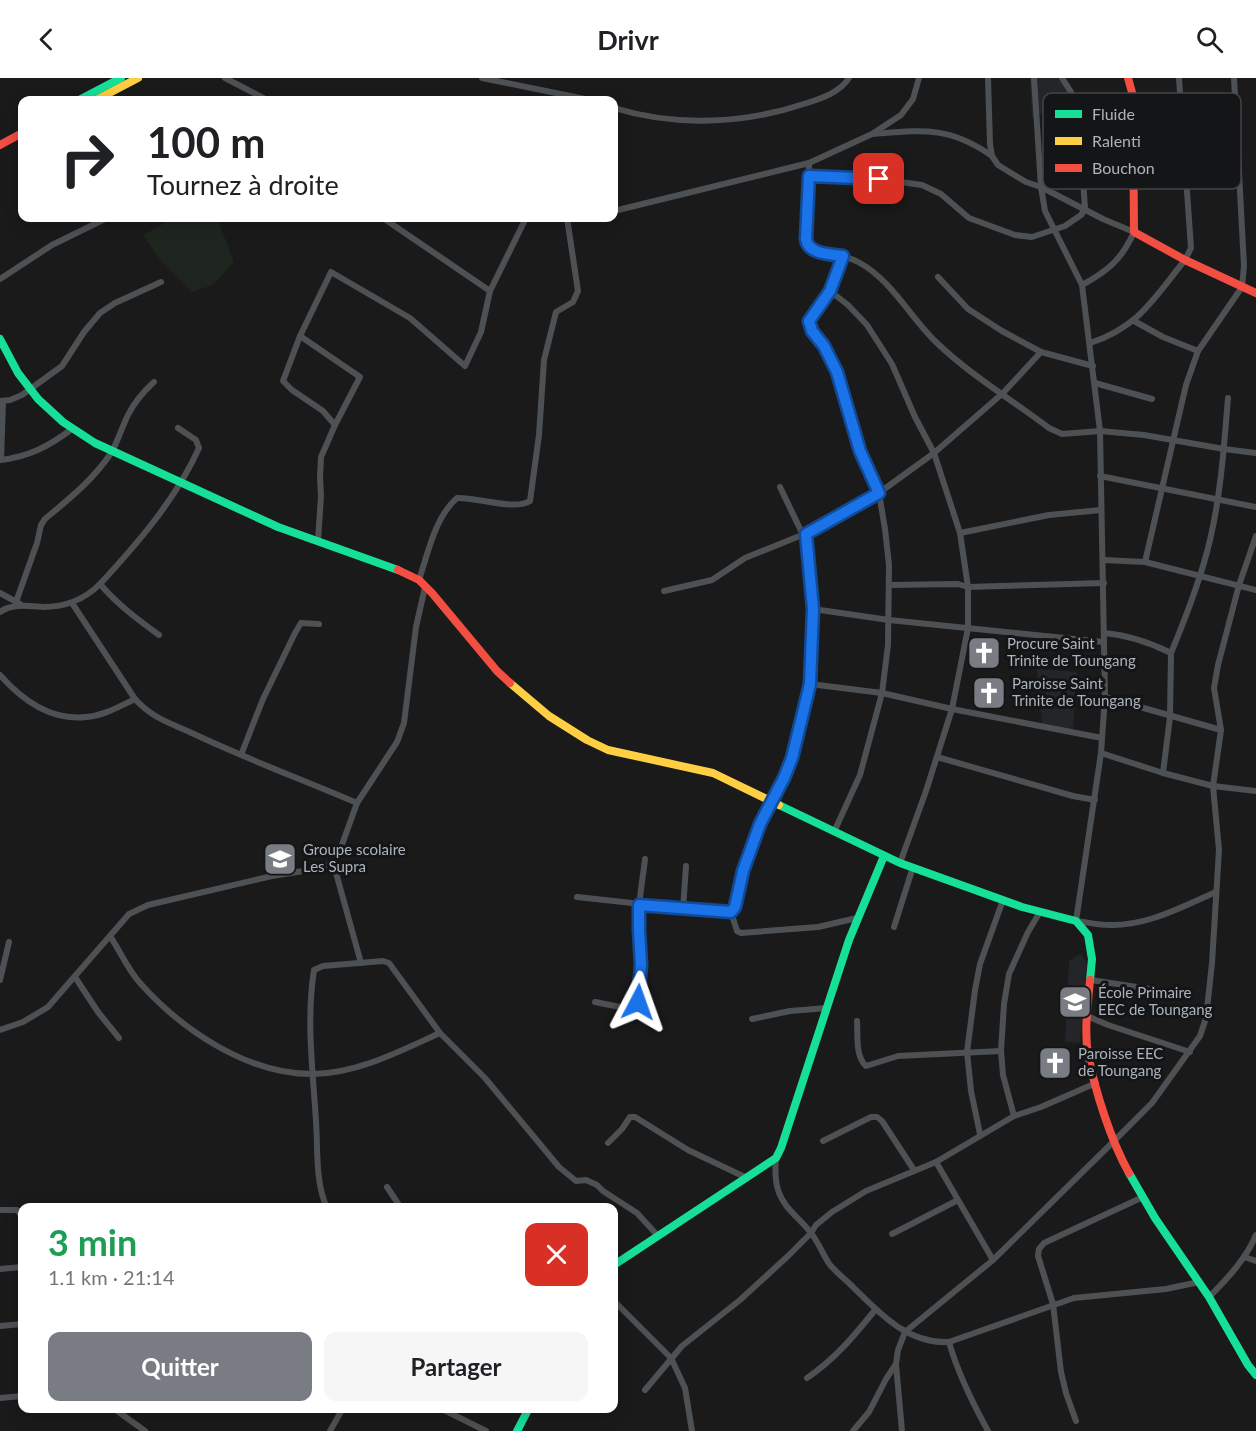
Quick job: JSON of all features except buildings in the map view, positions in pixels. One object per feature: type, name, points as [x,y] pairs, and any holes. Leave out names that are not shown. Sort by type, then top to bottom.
[{"type":"main road","points":[[87,96],[121,78]]},
{"type":"main road","points":[[104,96],[138,78]]},
{"type":"main road","points":[[1128,78],[1131,93]]},
{"type":"main road","points":[[0,146],[18,135]]},
{"type":"main road","points":[[0,153],[18,143]]},
{"type":"main road","points":[[1135,189],[1134,232],[1185,260],[1256,293]]},
{"type":"main road","points":[[0,339],[18,374],[29,389],[41,404],[72,429],[112,452],[278,527],[395,569],[422,584],[497,671],[532,703],[570,731],[608,750],[713,773],[900,863],[1003,900],[1076,921],[1088,935],[1092,959],[1087,1016],[1088,1053],[1114,1141],[1143,1197],[1209,1297],[1256,1375]]},
{"type":"main road","points":[[618,1262],[776,1158],[785,1137],[857,918],[885,856]]},
{"type":"main road","points":[[517,1431],[526,1413]]},
{"type":"street","points":[[225,78],[259,96]]},
{"type":"street","points":[[482,78],[570,96]]},
{"type":"street","points":[[618,109],[662,118],[713,122],[759,116],[818,100],[843,87],[849,78]]},
{"type":"street","points":[[618,210],[809,164],[872,134],[901,115],[913,99],[919,78]]},
{"type":"street","points":[[988,78],[992,156]]},
{"type":"street","points":[[1034,78],[1041,187],[1045,211],[1082,285],[1100,431],[1105,697],[1095,800],[1076,921],[1107,926],[1154,920],[1216,892]]},
{"type":"street","points":[[1062,78],[1072,93]]},
{"type":"street","points":[[1179,78],[1180,93]]},
{"type":"street","points":[[1234,78],[1235,93]]},
{"type":"street","points":[[872,134],[932,131],[951,134],[965,139],[992,156],[1007,172],[1041,187]]},
{"type":"street","points":[[809,164],[807,245],[811,250],[843,256],[873,272],[936,342],[1049,428],[1062,434],[1100,431],[1144,435],[1256,453]]},
{"type":"street","points":[[809,176],[879,179],[922,185],[941,194],[969,218],[1015,235],[1032,237],[1071,223],[1085,209],[1084,189]]},
{"type":"street","points":[[1045,189],[1134,232],[1127,247],[1110,269],[1082,285]]},
{"type":"street","points":[[1090,344],[1110,337],[1134,321],[1185,260],[1191,248],[1187,189]]},
{"type":"street","points":[[1145,562],[1186,385],[1198,351],[1242,287],[1244,266],[1240,189]]},
{"type":"street","points":[[0,279],[52,245],[99,222]]},
{"type":"street","points":[[389,222],[490,291]]},
{"type":"street","points":[[335,425],[323,411],[283,381],[300,336],[331,272],[410,318],[465,366],[481,332],[490,291],[524,222]]},
{"type":"street","points":[[0,1030],[23,1022],[48,1007],[129,914],[148,905],[272,876],[322,867],[333,862],[339,853],[357,803],[397,742],[404,723],[422,584],[433,536],[451,503],[458,498],[515,504],[526,504],[530,501],[539,435],[542,375],[548,339],[556,312],[573,302],[578,291],[567,222]]},
{"type":"street","points":[[834,832],[860,775],[882,693],[889,620],[885,530],[879,493],[860,451],[837,372],[824,346],[809,327],[809,321],[830,291],[843,256]]},
{"type":"street","points":[[938,277],[968,309],[1002,331],[1041,352],[1093,366]]},
{"type":"street","points":[[72,429],[41,450],[29,455],[0,460],[2,401],[22,395],[62,366],[84,332],[100,313],[115,303],[161,282]]},
{"type":"street","points":[[830,291],[848,305],[867,325],[892,364],[915,417],[934,453],[960,533],[968,587],[968,628],[952,709],[900,863]]},
{"type":"street","points":[[1134,321],[1163,337],[1198,351]]},
{"type":"street","points":[[300,336],[360,377],[321,458],[318,541]]},
{"type":"street","points":[[664,591],[712,579],[745,558],[804,535],[879,493],[934,453],[1003,393],[1041,352]]},
{"type":"street","points":[[20,604],[41,525],[83,487],[112,452],[129,413],[154,382]]},
{"type":"street","points":[[1095,383],[1152,399]]},
{"type":"street","points":[[1163,773],[1170,717],[1171,653],[1187,615],[1210,541],[1218,499],[1228,398]]},
{"type":"street","points":[[0,593],[20,604],[46,607],[72,603],[91,593],[134,544],[181,483],[200,448],[196,440],[178,428]]},
{"type":"street","points":[[1100,476],[1256,507]]},
{"type":"street","points":[[731,912],[735,907],[743,871],[753,844],[792,758],[810,684],[813,609],[804,535],[780,487]]},
{"type":"street","points":[[960,533],[1039,516],[1101,510]]},
{"type":"street","points":[[902,1431],[896,1364],[898,1350],[905,1332],[993,1260],[1152,1103],[1200,1036],[1206,1018],[1212,963],[1219,850],[1213,786],[1221,730],[1214,688],[1239,585],[1256,537]]},
{"type":"street","points":[[1103,560],[1145,562],[1200,574],[1256,590]]},
{"type":"street","points":[[889,585],[958,584],[968,587],[1104,583]]},
{"type":"street","points":[[100,584],[114,600],[159,635]]},
{"type":"street","points":[[72,603],[135,699],[146,711],[241,755],[357,803]]},
{"type":"street","points":[[0,612],[20,604]]},
{"type":"street","points":[[813,609],[889,620],[1104,642]]},
{"type":"street","points":[[241,755],[262,699],[295,633],[301,623],[319,624]]},
{"type":"street","points":[[1104,633],[1143,640],[1171,653]]},
{"type":"street","points":[[0,675],[42,710],[65,717],[87,717],[135,699]]},
{"type":"street","points":[[810,684],[882,693],[1102,738]]},
{"type":"street","points":[[1105,697],[1221,730]]},
{"type":"street","points":[[1101,753],[1213,786],[1256,791]]},
{"type":"street","points":[[937,757],[1073,796],[1095,800]]},
{"type":"street","points":[[595,1002],[635,1009],[638,1002],[641,965],[639,905],[645,859]]},
{"type":"street","points":[[333,862],[361,963]]},
{"type":"street","points":[[683,909],[686,866]]},
{"type":"street","points":[[894,927],[913,867]]},
{"type":"street","points":[[577,897],[624,901],[639,905],[731,912]]},
{"type":"street","points":[[980,1134],[971,1091],[967,1052],[980,964],[1003,900]]},
{"type":"street","points":[[731,912],[736,931],[741,933],[818,927],[857,918]]},
{"type":"street","points":[[1014,1116],[1003,1075],[1001,1051],[1004,1004],[1009,974],[1040,912]]},
{"type":"street","points":[[110,936],[139,982],[195,1034],[259,1066],[286,1072],[314,1074],[358,1067],[380,1060],[440,1033]]},
{"type":"street","points":[[0,980],[9,942]]},
{"type":"street","points":[[325,1203],[319,1166],[310,995],[314,970],[323,966],[383,961],[389,963],[440,1033],[485,1078],[559,1167],[576,1181],[586,1180],[597,1185],[637,1213],[658,1236]]},
{"type":"street","points":[[75,977],[98,1012],[119,1038]]},
{"type":"street","points":[[1091,980],[1176,993]]},
{"type":"street","points":[[752,1019],[790,1011],[827,1008]]},
{"type":"street","points":[[1087,1016],[1190,1052]]},
{"type":"street","points":[[857,1021],[859,1053],[861,1061],[866,1066],[898,1056],[1001,1051]]},
{"type":"street","points":[[645,1390],[690,1339],[740,1300],[811,1233],[816,1225],[840,1207],[866,1191],[936,1162],[1014,1116],[1096,1083]]},
{"type":"street","points":[[608,1143],[630,1117],[635,1117],[688,1150],[747,1178]]},
{"type":"street","points":[[824,1141],[871,1117],[877,1117],[882,1121],[914,1170]]},
{"type":"street","points":[[776,1158],[775,1175],[778,1190],[788,1211],[811,1233],[831,1265],[875,1310],[905,1332],[931,1341],[949,1342],[1074,1298],[1166,1289],[1199,1282]]},
{"type":"street","points":[[936,1162],[993,1260]]},
{"type":"street","points":[[387,1187],[398,1203]]},
{"type":"street","points":[[1076,1421],[1061,1372],[1053,1304],[1038,1256],[1039,1249],[1044,1243],[1143,1197]]},
{"type":"street","points":[[892,1234],[958,1200]]},
{"type":"street","points":[[0,1210],[18,1212]]},
{"type":"street","points":[[1209,1297],[1244,1257],[1256,1235]]},
{"type":"street","points":[[1244,1257],[1256,1261]]},
{"type":"street","points":[[0,1269],[18,1267]]},
{"type":"street","points":[[618,1305],[671,1358],[685,1388],[692,1431]]},
{"type":"street","points":[[807,1378],[831,1360],[850,1341],[875,1310]]},
{"type":"street","points":[[0,1326],[18,1324]]},
{"type":"street","points":[[949,1342],[967,1392],[988,1431]]},
{"type":"street","points":[[853,1431],[869,1412],[896,1364]]},
{"type":"street","points":[[0,1398],[18,1396]]},
{"type":"street","points":[[120,1413],[145,1431]]},
{"type":"street","points":[[330,1431],[340,1413]]},
{"type":"street","points":[[450,1413],[486,1431]]},
{"type":"shaded area","points":[[1030,78],[1059,78],[1069,93],[1043,93],[1043,113],[1032,117]]},
{"type":"shaded area","points":[[167,222],[219,222],[234,262],[213,285],[192,292],[161,261],[143,235]]},
{"type":"shaded area","points":[[1037,669],[1077,672],[1073,730],[1042,723]]},
{"type":"shaded area","name":"École Primaire EEC de Toungang","points":[[1080,954],[1087,962],[1080,1043],[1065,1042],[1069,961]]},
{"type":"traffic: fast","points":[[87,96],[121,78]]},
{"type":"traffic: fast","points":[[0,339],[18,373],[38,399],[63,422],[95,443],[278,527],[398,570]]},
{"type":"traffic: fast","points":[[779,805],[900,863],[1022,907],[1076,921],[1088,935],[1092,959],[1090,980]]},
{"type":"traffic: fast","points":[[618,1262],[776,1158],[849,940],[884,856]]},
{"type":"traffic: fast","points":[[1129,1173],[1155,1218],[1209,1297],[1256,1375]]},
{"type":"traffic: fast","points":[[517,1431],[526,1413]]},
{"type":"traffic: slow","points":[[104,96],[138,78]]},
{"type":"traffic: slow","points":[[510,683],[549,716],[587,740],[608,750],[713,773],[779,805]]},
{"type":"traffic: jam","points":[[1128,78],[1132,93]]},
{"type":"traffic: jam","points":[[0,145],[18,135]]},
{"type":"traffic: jam","points":[[1134,189],[1134,232],[1185,260],[1256,293]]},
{"type":"traffic: jam","points":[[398,570],[419,580],[432,593],[497,671],[510,683]]},
{"type":"traffic: jam","points":[[1090,980],[1086,1026],[1088,1054],[1104,1115],[1129,1173]]},
{"type":"place","name":"Procure Saint Trinite de Toungang","points":[[984,653]]},
{"type":"place","name":"Paroisse Saint Trinite de Toungang","points":[[989,693]]},
{"type":"place","name":"Groupe scolaire Les Supra","points":[[280,859]]},
{"type":"place","name":"École Primaire EEC de Toungang","points":[[1075,1002]]},
{"type":"place","name":"Paroisse EEC de Toungang","points":[[1055,1063]]},
{"type":"route","points":[[638,1002],[641,965],[639,905],[731,912],[735,907],[743,871],[760,824],[792,758],[810,684],[813,609],[806,534],[879,493],[860,451],[837,372],[824,346],[809,327],[809,321],[830,291],[843,256],[811,250],[806,239],[809,176],[879,179]]}]
